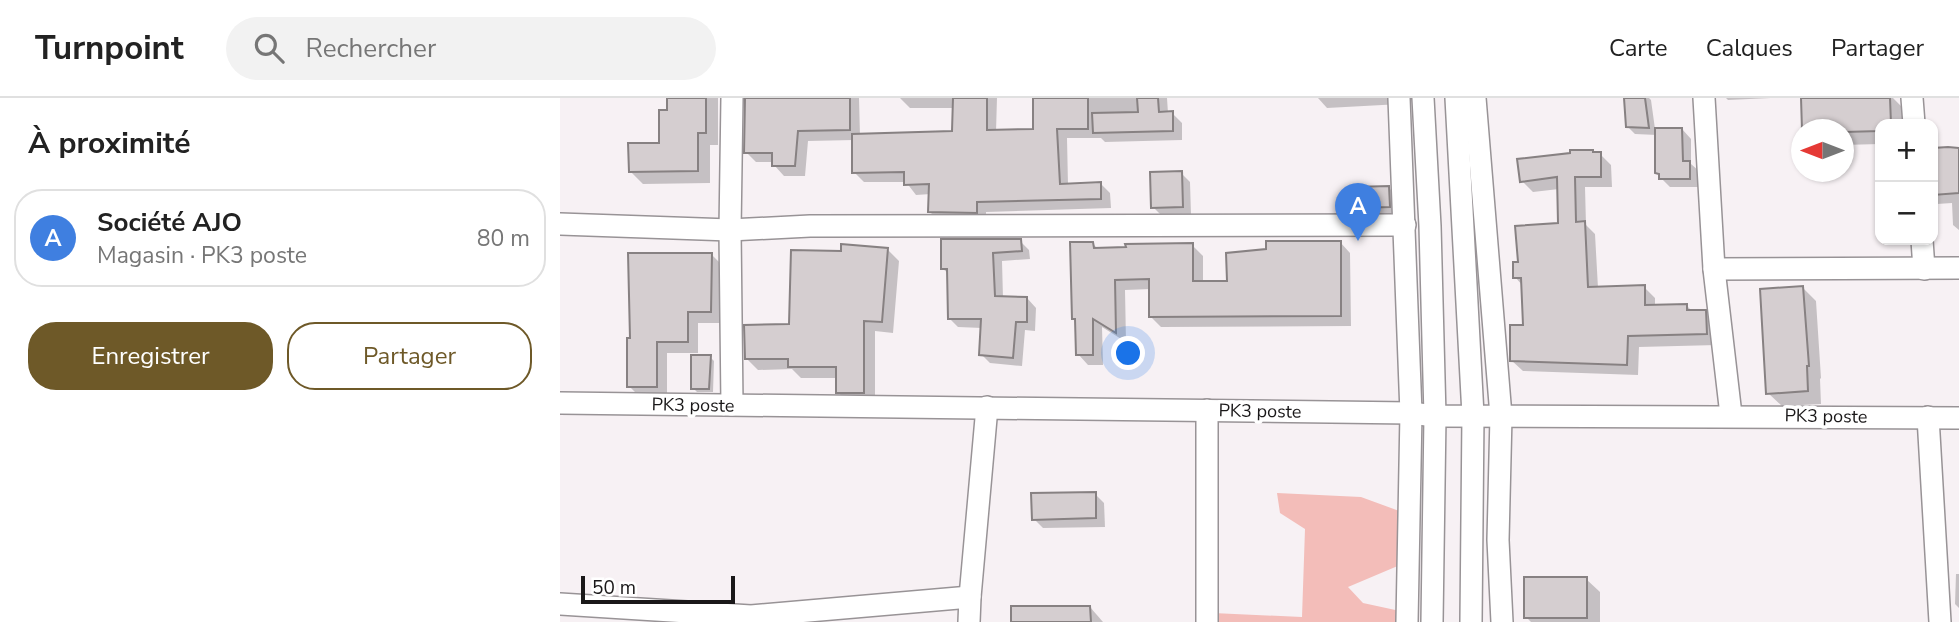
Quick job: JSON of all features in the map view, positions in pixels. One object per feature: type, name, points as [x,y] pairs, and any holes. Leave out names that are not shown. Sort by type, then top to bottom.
[{"type":"street","points":[[732,98],[732,405]]},
{"type":"street","points":[[1399,98],[1411,413],[1407,622]]},
{"type":"street","points":[[1423,98],[1430,226],[1435,416],[1432,622]]},
{"type":"street","points":[[1456,98],[1473,415],[1471,622]]},
{"type":"street","points":[[1475,98],[1501,416],[1498,540],[1502,622]]},
{"type":"street","points":[[1704,98],[1714,269],[1731,415]]},
{"type":"street","points":[[1912,98],[1914,119]]},
{"type":"street","points":[[560,224],[730,230],[810,226],[1405,225]]},
{"type":"street","points":[[1922,245],[1924,269]]},
{"type":"street","points":[[1714,269],[1959,268]]},
{"type":"street","name":"PK3 poste","points":[[560,403],[1411,413],[1435,416],[1731,415],[1959,418]]},
{"type":"street","points":[[969,622],[987,407]]},
{"type":"street","points":[[1207,410],[1207,622]]},
{"type":"street","points":[[1928,417],[1940,622]]},
{"type":"street","points":[[560,604],[751,619],[970,597]]},
{"type":"shaded area","points":[[1277,493],[1361,497],[1402,512],[1400,565],[1348,587],[1363,603],[1400,611],[1403,622],[1212,622],[1213,613],[1302,617],[1305,529],[1280,513]]},
{"type":"building","points":[[667,98],[706,98],[706,133],[698,133],[698,171],[629,172],[628,143],[659,143],[659,110],[667,110]]},
{"type":"building","points":[[745,98],[850,98],[850,130],[798,131],[795,166],[772,166],[772,153],[744,153]]},
{"type":"building","points":[[953,98],[987,98],[987,130],[1033,129],[1033,98],[1088,98],[1088,129],[1057,129],[1060,184],[1101,182],[1101,199],[977,202],[977,213],[928,212],[929,184],[904,185],[904,172],[852,173],[852,134],[952,131]]},
{"type":"building","points":[[1137,98],[1158,98],[1159,112],[1173,111],[1173,131],[1093,133],[1092,113],[1138,112]]},
{"type":"building","points":[[1624,98],[1645,98],[1649,128],[1626,127]]},
{"type":"building","points":[[1801,98],[1890,98],[1891,119],[1875,119],[1875,131],[1854,132],[1854,119],[1802,119]]},
{"type":"building","points":[[1655,128],[1682,128],[1683,161],[1690,161],[1690,179],[1659,179],[1659,174],[1655,173]]},
{"type":"building","points":[[1938,148],[1959,148],[1959,193],[1938,195]]},
{"type":"building","points":[[1570,150],[1601,152],[1601,177],[1575,177],[1576,222],[1585,221],[1588,287],[1645,285],[1645,305],[1687,304],[1687,310],[1706,310],[1707,334],[1628,336],[1627,365],[1510,361],[1510,325],[1523,325],[1521,278],[1513,278],[1513,262],[1518,262],[1515,226],[1558,223],[1557,177],[1520,182],[1517,159],[1570,153]]},
{"type":"building","points":[[1182,171],[1183,207],[1151,208],[1150,172]]},
{"type":"building","points":[[1389,186],[1390,207],[1354,208],[1353,187]]},
{"type":"building","points":[[941,239],[1021,239],[1022,251],[993,253],[995,296],[1027,297],[1027,322],[1016,322],[1013,358],[979,355],[981,319],[948,319],[947,269],[941,269]]},
{"type":"building","points":[[1266,241],[1341,241],[1341,316],[1149,317],[1149,279],[1115,280],[1116,333],[1093,319],[1093,355],[1076,355],[1070,242],[1093,242],[1094,248],[1126,247],[1125,244],[1193,243],[1193,281],[1227,281],[1226,253],[1266,249]]},
{"type":"building","points":[[841,244],[888,248],[882,322],[864,321],[864,393],[836,393],[836,367],[788,367],[788,359],[745,359],[744,325],[789,324],[791,250],[841,251]]},
{"type":"building","points":[[628,253],[712,253],[711,312],[688,312],[688,342],[657,342],[657,387],[627,387],[627,338],[630,338]]},
{"type":"building","points":[[1803,286],[1809,366],[1808,391],[1766,394],[1760,289]]},
{"type":"building","points":[[691,355],[711,355],[709,389],[691,389]]},
{"type":"building","points":[[1096,492],[1096,518],[1032,520],[1031,493]]},
{"type":"building","points":[[1524,577],[1587,577],[1587,618],[1524,618]]},
{"type":"building","points":[[1011,606],[1090,606],[1091,622],[1011,622]]},
{"type":"place","name":"Société AJO","points":[[1358,241]]}]
